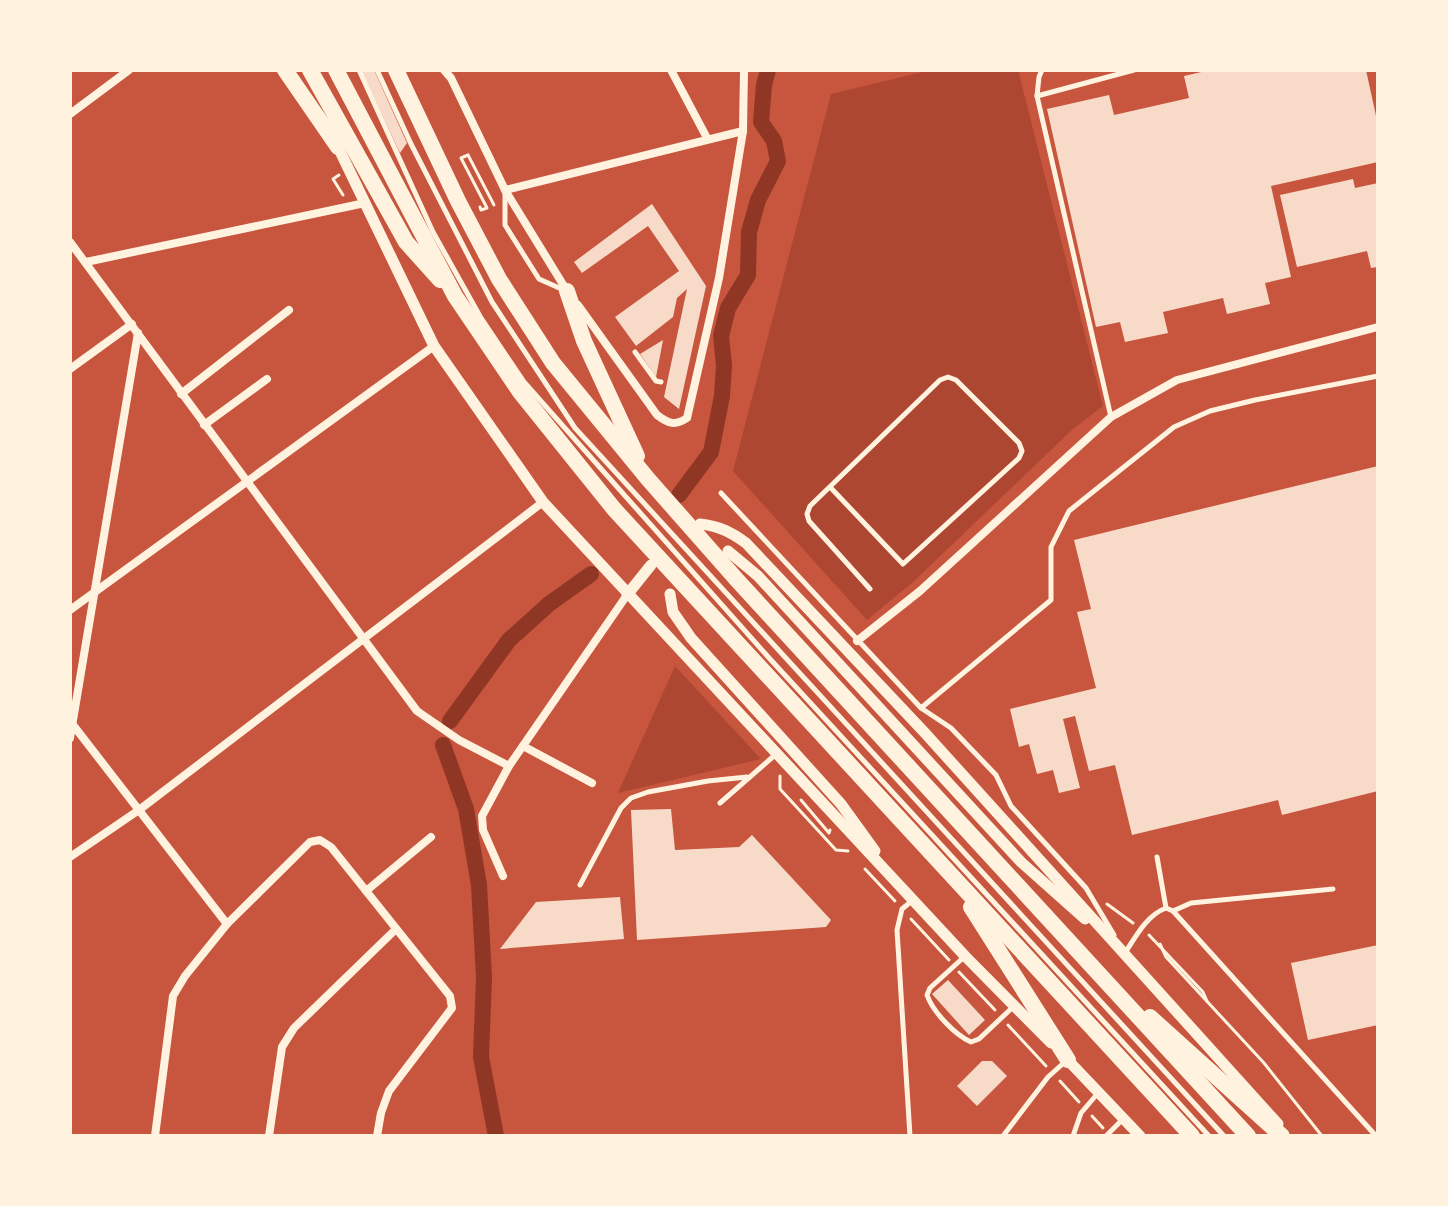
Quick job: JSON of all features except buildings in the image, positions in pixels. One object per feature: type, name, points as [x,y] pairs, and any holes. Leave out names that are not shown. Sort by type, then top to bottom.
[{"type":"highway","points":[[285,70],[338,147]]},
{"type":"highway","points":[[296,70],[338,147]]},
{"type":"highway","points":[[336,70],[455,296],[520,392],[614,509],[1192,1136]]},
{"type":"highway","points":[[396,70],[499,279],[553,363],[648,479],[747,592],[1248,1136]]},
{"type":"highway","points":[[312,75],[338,147]]},
{"type":"highway","points":[[312,75],[406,242],[455,296]]},
{"type":"highway","points":[[567,291],[584,341],[648,479]]},
{"type":"highway","points":[[949,872],[1068,1060]]},
{"type":"highway","points":[[1062,936],[1282,1136]]},
{"type":"street","points":[[70,114],[129,70]]},
{"type":"street","points":[[444,70],[451,78],[505,190],[567,291],[657,415],[668,423],[679,423],[687,418],[719,278],[743,131],[744,70]]},
{"type":"street","points":[[671,70],[707,138]]},
{"type":"street","points":[[505,190],[743,131]]},
{"type":"street","points":[[338,147],[434,346],[543,502],[772,758],[913,899],[1140,1136]]},
{"type":"street","points":[[86,262],[365,203]]},
{"type":"street","points":[[70,242],[417,711],[459,740],[509,766]]},
{"type":"street","points":[[181,394],[289,310]]},
{"type":"street","points":[[857,641],[920,591],[1111,417],[1177,380],[1378,327]]},
{"type":"street","points":[[70,369],[135,328]]},
{"type":"street","points":[[70,738],[135,328]]},
{"type":"street","points":[[70,610],[434,346]]},
{"type":"street","points":[[204,425],[267,379]]},
{"type":"street","points":[[70,857],[139,810],[543,502]]},
{"type":"street","points":[[700,524],[715,525],[730,531],[746,543],[925,733],[1289,1136]]},
{"type":"street","points":[[728,551],[758,576],[1021,862],[1125,953]]},
{"type":"street","points":[[503,876],[483,830],[482,816],[509,766],[651,565]]},
{"type":"street","points":[[670,594],[673,612],[691,638],[841,804],[901,887]]},
{"type":"street","points":[[71,722],[227,924]]},
{"type":"street","points":[[523,746],[592,783]]},
{"type":"street","points":[[366,891],[431,837]]},
{"type":"street","points":[[155,1136],[173,996],[185,976],[227,924],[310,842],[320,840],[331,847],[450,996],[452,1008],[447,1018],[389,1091],[377,1136]]},
{"type":"street","points":[[269,1136],[282,1047],[294,1028],[396,929]]},
{"type":"lane","points":[[359,70],[433,232],[481,318],[524,382],[770,659],[1209,1136]]},
{"type":"lane","points":[[377,70],[411,144],[492,302],[575,428],[1224,1136]]},
{"type":"lane","points":[[1042,70],[1037,96],[1111,417]]},
{"type":"lane","points":[[1037,96],[1134,70]]},
{"type":"lane","points":[[505,190],[505,225],[539,279],[567,291]]},
{"type":"lane","points":[[635,352],[656,381],[661,382]]},
{"type":"lane","points":[[921,708],[1051,600],[1051,547],[1069,511],[1174,427],[1210,411],[1378,376]]},
{"type":"lane","points":[[830,487],[903,564],[1019,458],[1022,451],[1019,443],[956,380],[948,377],[940,380],[810,506],[807,514],[809,521],[870,589]]},
{"type":"lane","points":[[721,493],[921,708],[951,728],[996,775],[1011,806],[1086,888],[1125,953],[1157,911],[1166,908],[1173,911],[1376,1136]]},
{"type":"lane","points":[[720,803],[772,758]]},
{"type":"lane","points":[[580,885],[621,808],[631,798],[708,781],[747,777]]},
{"type":"lane","points":[[1157,857],[1166,908]]},
{"type":"lane","points":[[1173,911],[1191,903],[1333,889]]},
{"type":"lane","points":[[910,1136],[897,930],[902,909],[913,899]]},
{"type":"lane","points":[[965,956],[930,988],[927,995],[930,1003],[964,1039],[971,1042],[979,1039],[1014,1006]]},
{"type":"lane","points":[[1003,1136],[1053,1073],[1068,1060]]},
{"type":"lane","points":[[1073,1136],[1084,1107],[1099,1092]]},
{"type":"lane","points":[[1107,1135],[1124,1119]]},
{"type":"path","points":[[468,185],[481,210],[487,208],[461,158],[468,155],[505,225]]},
{"type":"path","points":[[333,179],[341,196]]},
{"type":"path","points":[[772,758],[780,775],[780,789],[836,850],[847,850],[1107,1135]]},
{"type":"path","points":[[1086,888],[1160,944],[1203,992],[1208,1004],[1264,1063],[1322,1136]]},
{"type":"shaded area","points":[[931,70],[1018,70],[1103,406],[1073,429],[913,582],[867,620],[733,471],[831,94]]},
{"type":"shaded area","points":[[675,666],[761,759],[618,793]]},
{"type":"waterway","points":[[679,495],[711,452],[722,396],[724,365],[721,336],[728,308],[748,275],[749,232],[758,200],[778,161],[774,141],[761,122],[768,70]]},
{"type":"waterway","points":[[450,721],[509,640],[549,604],[591,574]]},
{"type":"waterway","points":[[443,745],[466,809],[479,885],[484,977],[481,1057],[496,1136]]}]
